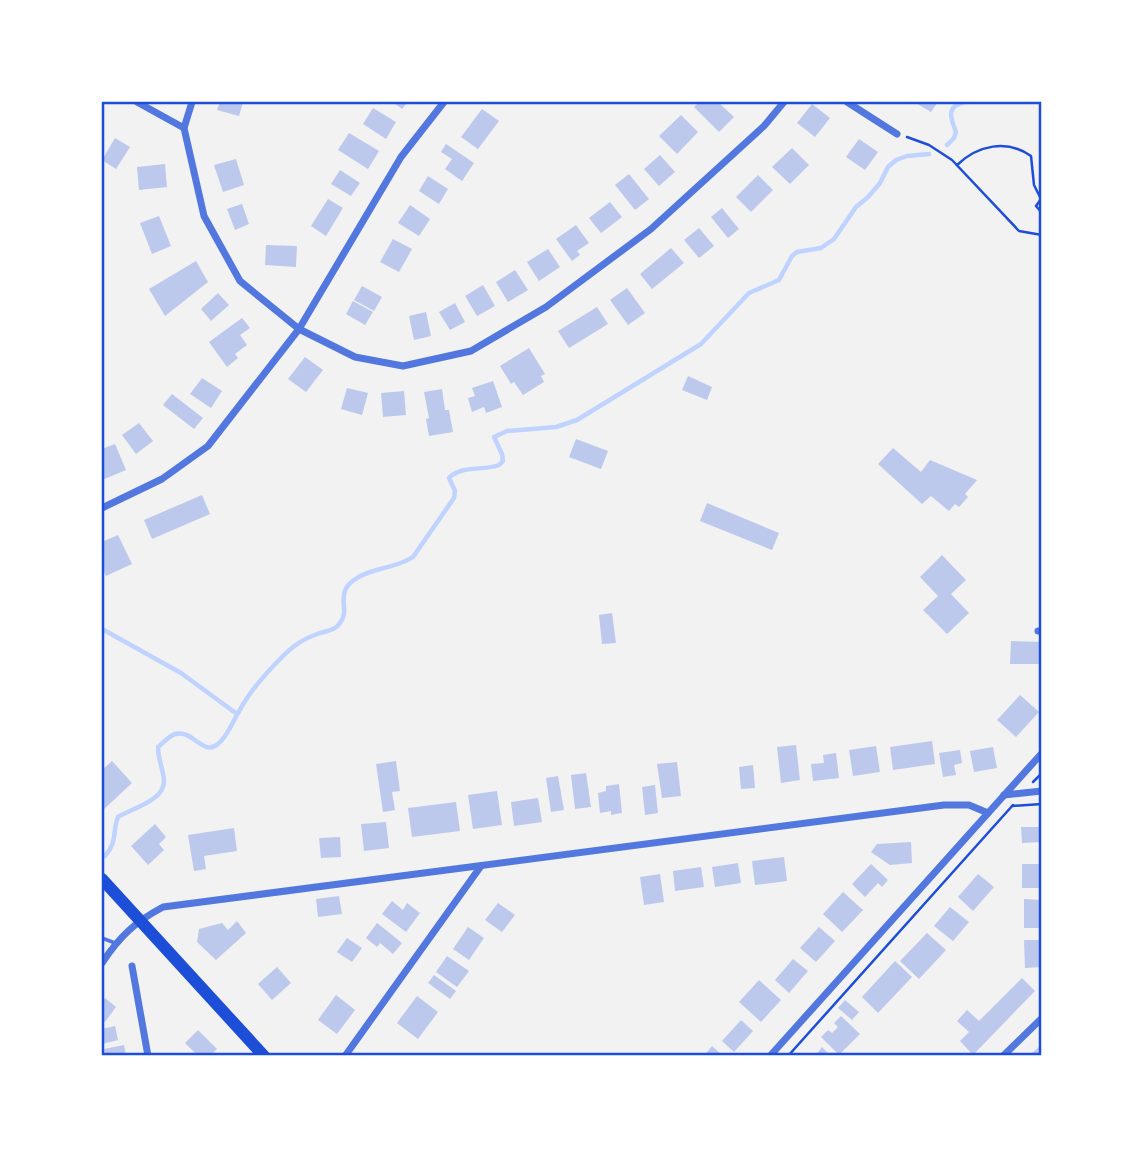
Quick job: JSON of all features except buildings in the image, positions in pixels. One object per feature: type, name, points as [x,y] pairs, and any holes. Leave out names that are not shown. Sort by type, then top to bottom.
[{"type":"main road","points":[[102,879],[264,1055]]},
{"type":"street","points":[[137,102],[184,128]]},
{"type":"street","points":[[192,102],[184,128],[204,216],[240,281],[299,329],[355,357],[403,366],[471,351],[546,307],[651,229],[764,126],[784,102]]},
{"type":"street","points":[[102,508],[162,480],[208,446],[299,329],[401,157],[444,102]]},
{"type":"street","points":[[847,102],[897,134]]},
{"type":"street","points":[[771,1055],[1041,753]]},
{"type":"street","points":[[1004,795],[1041,792]]},
{"type":"street","points":[[102,963],[115,943],[139,919],[163,907],[944,805],[969,804],[988,813]]},
{"type":"street","points":[[345,1055],[481,866]]},
{"type":"street","points":[[132,966],[148,1055]]},
{"type":"street","points":[[1003,1055],[1041,1018]]},
{"type":"lane","points":[[102,938],[115,943]]},
{"type":"path","points":[[897,134],[929,145],[957,165],[1019,231],[1041,235]]},
{"type":"path","points":[[957,165],[967,155],[987,146],[1022,149],[1031,156],[1034,186],[1041,199],[1037,206],[1041,213]]},
{"type":"path","points":[[788,1055],[1041,773]]},
{"type":"path","points":[[1012,806],[1041,804]]},
{"type":"waterway","points":[[947,145],[956,132],[951,117],[952,109],[965,102]]},
{"type":"waterway","points":[[105,856],[113,841],[118,817],[154,799],[163,787],[158,747],[175,734],[187,735],[207,747],[218,744],[250,694],[285,654],[304,640],[338,626],[343,618],[344,596],[348,585],[361,576],[413,557],[454,498],[455,491],[449,478],[460,471],[493,467],[503,461],[494,437],[507,431],[556,427],[577,420],[701,344],[749,293],[779,280],[797,252],[821,248],[834,239],[856,207],[880,183],[888,167],[896,160],[929,154]]},
{"type":"waterway","points":[[102,629],[181,673],[237,714]]}]
